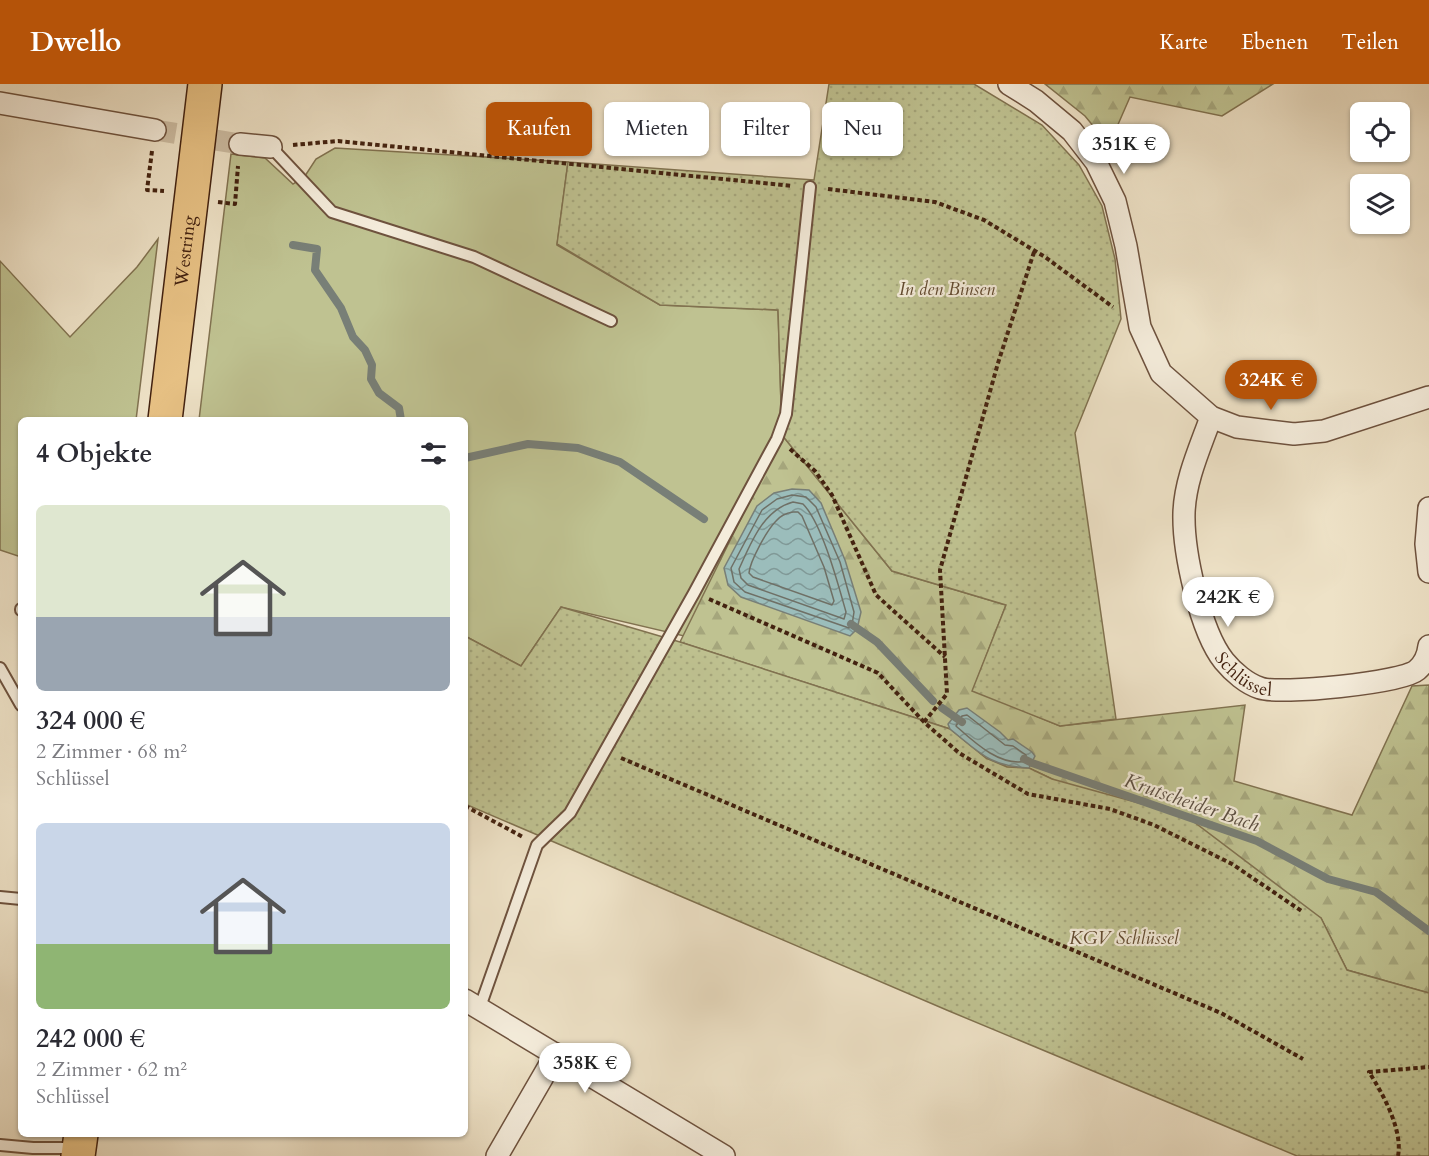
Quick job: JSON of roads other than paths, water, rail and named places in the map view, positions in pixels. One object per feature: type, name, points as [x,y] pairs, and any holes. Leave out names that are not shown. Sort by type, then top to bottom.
[{"type":"main road","name":"Westring","points":[[165,417],[205,84]]},
{"type":"street","points":[[1009,84],[1036,101],[1072,131],[1096,162],[1115,201],[1126,246],[1140,327],[1161,373],[1211,417],[1237,427],[1294,434],[1324,431],[1429,397]]},
{"type":"street","points":[[0,103],[155,130]]},
{"type":"street","points":[[240,144],[271,147]]},
{"type":"street","name":"Schlüssel","points":[[1211,417],[1193,467],[1184,512],[1186,546],[1197,597],[1209,633],[1223,661],[1241,678],[1261,689],[1307,690],[1420,673],[1428,655],[1429,646]]},
{"type":"street","points":[[1429,513],[1426,544],[1429,572]]},
{"type":"street","points":[[473,1004],[724,1156]]},
{"type":"street","points":[[497,1156],[556,1054]]},
{"type":"lane","points":[[271,147],[332,213],[474,257],[611,321]]},
{"type":"lane","points":[[473,1004],[537,845],[570,813],[694,593],[777,439],[786,414],[810,187]]},
{"type":"lane","points":[[0,668],[18,700]]},
{"type":"lane","points":[[0,897],[18,899]]},
{"type":"lane","points":[[0,1145],[33,1148],[79,1146]]},
{"type":"water","points":[[792,489],[809,490],[821,503],[845,560],[861,612],[857,629],[850,636],[741,597],[728,585],[724,568],[757,506],[774,493]]},
{"type":"water","points":[[967,708],[1008,740],[1013,739],[1032,752],[1035,756],[1029,768],[994,761],[950,729],[948,724],[959,710]]},
{"type":"waterway","name":"Krutscheider Bach","points":[[293,245],[317,249],[315,270],[341,308],[353,337],[365,350],[372,365],[371,379],[379,393],[399,408],[400,417]]},
{"type":"waterway","name":"Krutscheider Bach","points":[[468,457],[528,444],[578,448],[620,462],[704,519]]},
{"type":"waterway","name":"Krutscheider Bach","points":[[851,624],[877,642],[933,701]]},
{"type":"waterway","name":"Krutscheider Bach","points":[[942,708],[962,722]]},
{"type":"waterway","name":"Krutscheider Bach","points":[[1024,759],[1257,841],[1328,879],[1376,892],[1429,931]]},
{"type":"tunnel","points":[[155,130],[240,144]]},
{"type":"park label","name":"In den Binsen","points":[[947,289]]},
{"type":"park label","name":"KGV Schlüssel","points":[[1124,938]]}]
